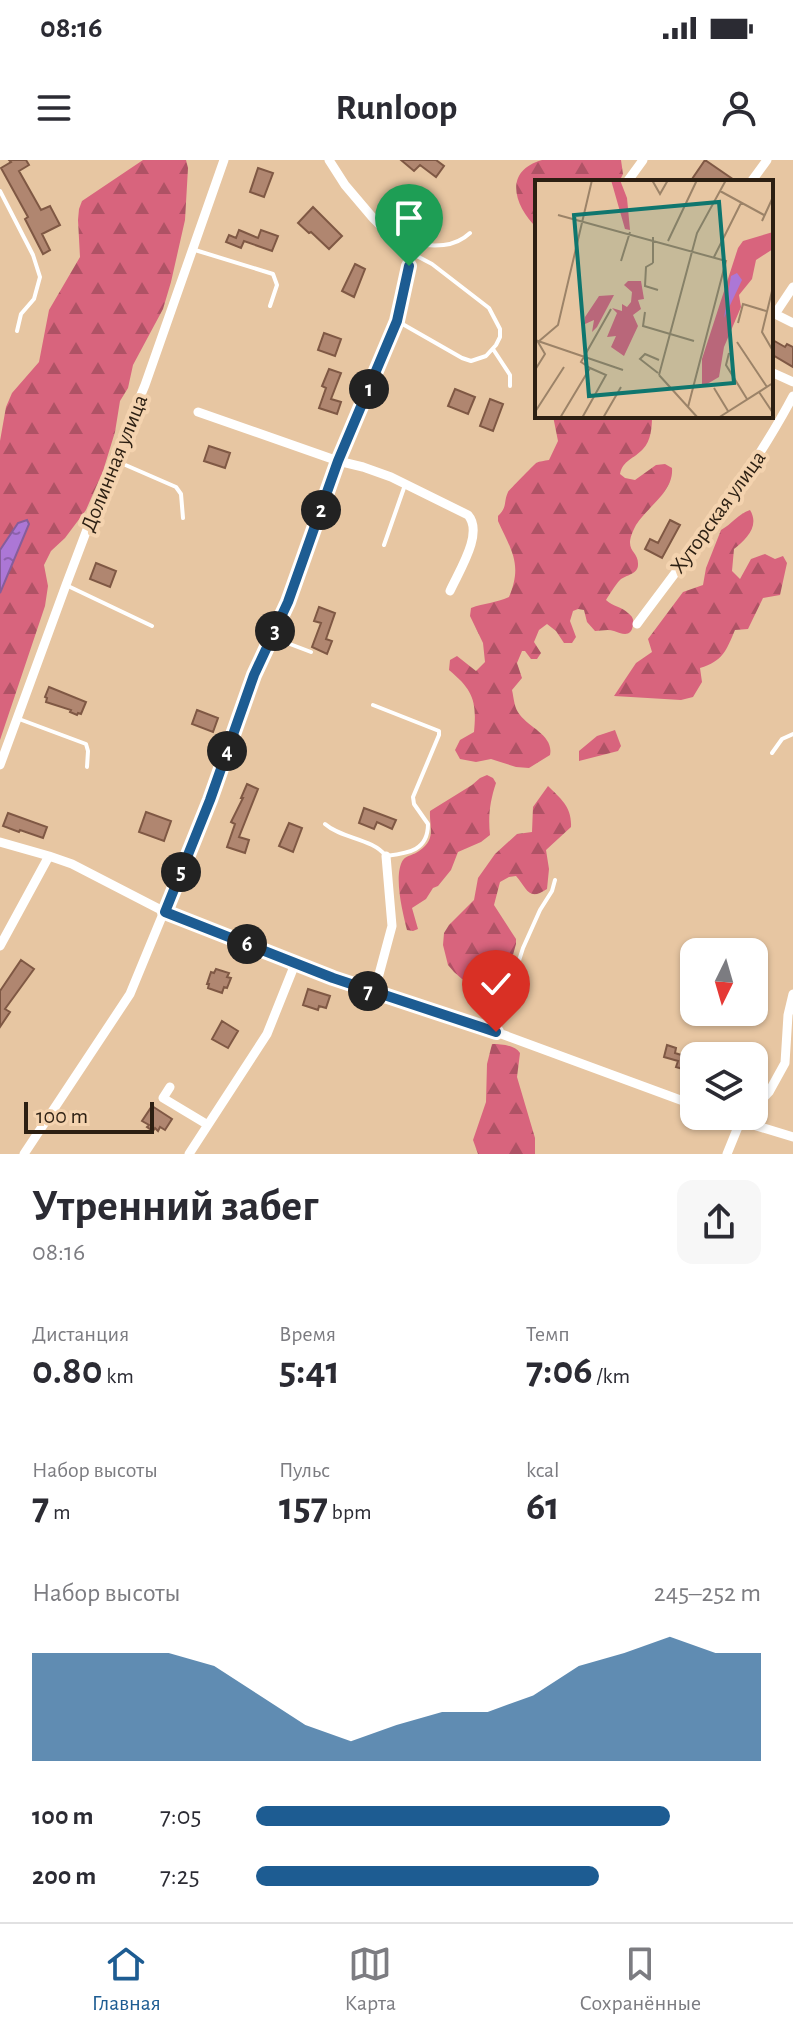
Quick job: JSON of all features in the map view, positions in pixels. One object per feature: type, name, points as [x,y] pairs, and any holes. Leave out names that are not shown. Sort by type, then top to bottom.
[{"type":"street","name":"Долинная улица","points":[[0,765],[66,585],[145,385],[224,160]]},
{"type":"street","points":[[24,1154],[130,994],[210,800],[254,675],[288,602],[338,461],[397,321],[409,248],[373,218],[329,160]]},
{"type":"street","points":[[628,180],[643,160]]},
{"type":"street","points":[[752,180],[767,160]]},
{"type":"street","points":[[790,291],[773,313],[793,323]]},
{"type":"street","points":[[773,373],[793,382]]},
{"type":"street","name":"Хуторская улица","points":[[637,624],[751,468],[793,396]]},
{"type":"street","points":[[198,412],[405,483],[468,515],[473,520],[474,538],[450,591]]},
{"type":"street","points":[[0,842],[72,864],[165,912],[295,964],[496,1032],[680,1100]]},
{"type":"street","points":[[0,946],[49,856]]},
{"type":"street","points":[[374,993],[392,926],[386,856]]},
{"type":"street","points":[[189,1154],[267,1034],[295,964]]},
{"type":"street","points":[[768,1093],[785,1063],[788,1015],[793,994]]},
{"type":"street","points":[[170,1087],[163,1098],[208,1125]]},
{"type":"street","points":[[768,1128],[793,1137]]},
{"type":"street","points":[[727,1154],[739,1130]]},
{"type":"lane","points":[[0,191],[33,255],[40,277],[34,299],[21,314],[17,331]]},
{"type":"lane","points":[[409,248],[458,243],[470,233]]},
{"type":"lane","points":[[397,321],[471,361],[486,356],[500,337],[500,329],[489,308],[409,248]]},
{"type":"lane","points":[[193,249],[273,274],[277,285],[270,306]]},
{"type":"lane","points":[[493,349],[510,375],[510,386]]},
{"type":"lane","points":[[114,460],[176,487],[181,494],[183,518]]},
{"type":"lane","points":[[384,545],[405,483]]},
{"type":"lane","points":[[66,585],[152,626]]},
{"type":"lane","points":[[272,638],[311,652]]},
{"type":"lane","points":[[325,824],[380,849],[386,856],[411,852],[426,837],[428,824],[414,804],[413,797],[440,733],[373,705]]},
{"type":"lane","points":[[17,718],[86,744],[87,767]]},
{"type":"lane","points":[[772,753],[782,739],[793,734]]},
{"type":"lane","points":[[496,1032],[523,948],[555,880]]},
{"type":"green space","points":[[143,160],[186,160],[188,168],[185,220],[171,282],[163,309],[133,365],[128,388],[120,401],[115,432],[103,471],[86,510],[51,551],[44,565],[48,586],[45,606],[0,740],[0,593],[29,524],[18,523],[0,550],[0,441],[6,407],[12,393],[39,362],[49,310],[80,257],[78,220],[82,201]]},
{"type":"green space","points":[[542,160],[621,160],[623,174],[620,180],[535,180],[535,226],[523,210],[516,190],[522,172]]},
{"type":"green space","points":[[553,418],[652,418],[646,446],[629,460],[620,474],[635,480],[656,465],[665,464],[672,468],[669,484],[632,534],[630,546],[638,560],[637,568],[620,580],[606,600],[631,615],[632,628],[626,634],[595,631],[587,622],[584,610],[578,609],[573,611],[570,621],[576,637],[572,643],[564,643],[547,624],[539,630],[534,642],[541,653],[537,659],[531,659],[522,651],[517,663],[522,678],[512,690],[518,712],[545,737],[550,755],[529,768],[491,759],[476,762],[460,759],[455,750],[460,740],[474,732],[475,712],[468,690],[449,670],[450,660],[457,656],[476,671],[485,662],[483,643],[470,616],[471,608],[509,597],[515,575],[514,558],[498,516],[509,490],[536,463],[549,460],[558,441]]},
{"type":"green space","points":[[750,510],[752,527],[747,537],[734,549],[732,571],[740,579],[751,559],[765,554],[775,559],[783,556],[787,563],[780,595],[763,598],[748,629],[735,630],[723,654],[700,668],[702,682],[693,697],[681,700],[614,696],[636,663],[652,652],[648,639],[683,592],[703,585],[706,568],[721,530]]},
{"type":"green space","points":[[615,730],[621,746],[618,751],[579,761],[579,751],[597,736]]},
{"type":"green space","points":[[487,775],[496,783],[490,809],[490,835],[458,852],[451,870],[438,886],[412,908],[418,929],[407,930],[399,885],[403,860],[428,842],[430,811]]},
{"type":"green space","points":[[548,786],[568,809],[571,827],[546,850],[549,869],[547,889],[532,894],[516,876],[500,882],[494,905],[516,939],[511,962],[491,986],[484,987],[462,979],[448,965],[443,945],[444,933],[474,900],[478,878],[495,854],[517,834],[532,832],[533,807]]},
{"type":"green space","points":[[492,1044],[511,1047],[520,1053],[517,1077],[535,1138],[535,1154],[478,1154],[473,1140],[486,1102],[487,1064]]},
{"type":"water","points":[[27,520],[29,524],[0,593],[0,550],[18,523]]},
{"type":"building","points":[[9,160],[26,160],[29,165],[19,171],[41,210],[50,206],[60,225],[42,234],[50,250],[43,254],[25,219],[28,217],[1,168],[11,162]]},
{"type":"building","points":[[401,160],[436,160],[444,166],[436,177],[420,165],[414,171]]},
{"type":"building","points":[[705,160],[734,180],[691,180]]},
{"type":"building","points":[[258,168],[273,173],[264,197],[250,192]]},
{"type":"building","points":[[313,207],[342,236],[329,249],[298,223]]},
{"type":"building","points":[[239,230],[258,238],[261,230],[278,236],[272,251],[244,241],[241,248],[226,242],[229,235],[236,238]]},
{"type":"building","points":[[355,264],[365,269],[354,297],[342,291]]},
{"type":"building","points":[[324,333],[341,339],[335,356],[318,350]]},
{"type":"building","points":[[773,340],[785,347],[787,344],[793,347],[793,367],[773,355]]},
{"type":"building","points":[[329,369],[341,373],[331,399],[341,402],[337,414],[319,408],[326,388],[322,386]]},
{"type":"building","points":[[455,389],[475,397],[468,414],[448,406]]},
{"type":"building","points":[[490,399],[503,404],[493,431],[480,426]]},
{"type":"building","points":[[209,446],[230,453],[225,468],[204,461]]},
{"type":"building","points":[[670,520],[680,525],[662,558],[645,549],[650,539],[658,543]]},
{"type":"building","points":[[96,563],[116,571],[110,587],[90,579]]},
{"type":"building","points":[[319,607],[335,613],[326,639],[332,641],[327,654],[312,647],[321,623],[314,621]]},
{"type":"building","points":[[49,687],[86,702],[81,714],[46,702]]},
{"type":"building","points":[[197,710],[218,718],[213,732],[192,724]]},
{"type":"building","points":[[247,784],[258,789],[239,837],[249,840],[245,853],[227,847],[235,824],[231,822]]},
{"type":"building","points":[[364,808],[396,820],[392,829],[377,822],[374,829],[359,823]]},
{"type":"building","points":[[146,812],[171,821],[164,841],[139,832]]},
{"type":"building","points":[[8,813],[47,827],[43,838],[3,826]]},
{"type":"building","points":[[289,823],[302,828],[293,852],[279,846]]},
{"type":"building","points":[[21,960],[34,969],[5,1009],[10,1012],[0,1027],[0,991]]},
{"type":"building","points":[[216,969],[229,973],[227,977],[231,978],[222,993],[208,988],[207,984],[211,972],[214,973]]},
{"type":"building","points":[[308,989],[330,996],[326,1008],[319,1006],[318,1010],[303,1005]]},
{"type":"building","points":[[222,1021],[238,1031],[228,1048],[212,1039]]},
{"type":"building","points":[[667,1045],[676,1048],[675,1053],[680,1055],[680,1068],[676,1067],[678,1061],[664,1057]]},
{"type":"building","points":[[152,1106],[172,1119],[165,1130],[160,1127],[158,1131],[155,1128],[153,1131],[142,1121]]},
{"type":"route","points":[[409,266],[397,321],[338,461],[288,602],[254,675],[210,800],[165,912],[374,993],[496,1032]]}]
